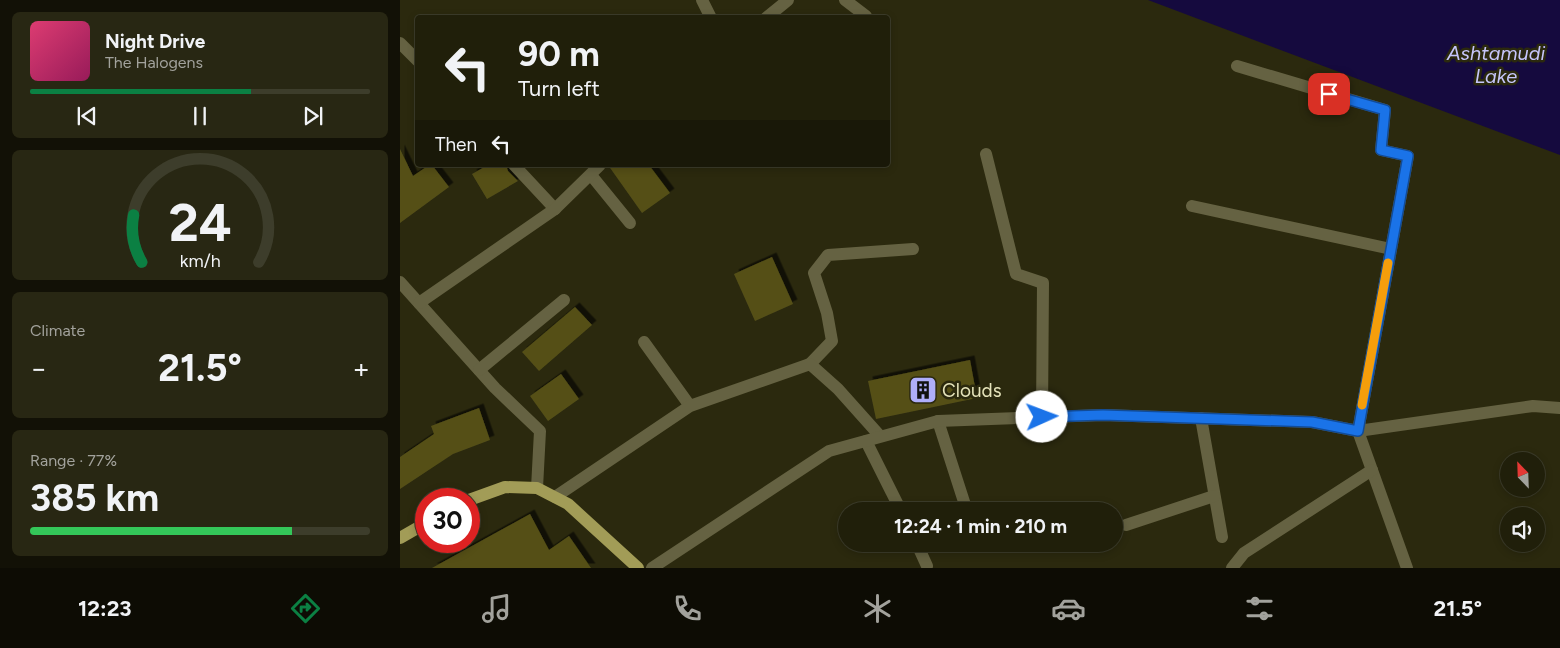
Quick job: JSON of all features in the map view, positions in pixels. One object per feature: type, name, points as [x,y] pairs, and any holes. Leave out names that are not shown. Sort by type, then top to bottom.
[{"type":"main road","points":[[480,496],[505,487],[537,488],[568,504],[638,568]]},
{"type":"main road","points":[[400,538],[415,529]]},
{"type":"street","points":[[702,0],[710,15]]},
{"type":"street","points":[[770,15],[788,0]]},
{"type":"street","points":[[845,0],[865,15]]},
{"type":"street","points":[[400,42],[415,58]]},
{"type":"street","points":[[1237,66],[1385,110],[1381,150],[1408,156],[1358,431],[1407,568]]},
{"type":"street","points":[[986,154],[1016,274],[1042,284],[1042,417]]},
{"type":"street","points":[[516,167],[555,208]]},
{"type":"street","points":[[419,303],[555,208],[598,167]]},
{"type":"street","points":[[591,175],[630,223]]},
{"type":"street","points":[[1192,206],[1391,249]]},
{"type":"street","points":[[555,497],[690,406],[810,364],[832,341],[827,313],[814,274],[828,255],[913,249]]},
{"type":"street","points":[[400,282],[495,388],[540,431],[537,488]]},
{"type":"street","points":[[479,370],[564,300]]},
{"type":"street","points":[[644,342],[690,406]]},
{"type":"street","points":[[810,364],[838,390],[880,436]]},
{"type":"street","points":[[652,568],[828,451],[938,420],[1103,415],[1312,422],[1358,431],[1533,406],[1560,408]]},
{"type":"street","points":[[1202,418],[1222,538]]},
{"type":"street","points":[[938,420],[964,502]]},
{"type":"street","points":[[866,440],[897,502]]},
{"type":"street","points":[[1232,568],[1244,553],[1372,470]]},
{"type":"street","points":[[1126,524],[1214,496]]},
{"type":"street","points":[[921,552],[927,566]]},
{"type":"water","name":"Ashtamudi Lake","points":[[1148,0],[1560,0],[1560,155]]},
{"type":"building","points":[[400,149],[413,176],[426,167],[434,167],[449,187],[400,223]]},
{"type":"building","points":[[484,167],[507,167],[518,181],[487,199],[472,174]]},
{"type":"building","points":[[609,167],[650,167],[670,193],[642,213]]},
{"type":"building","points":[[772,257],[793,304],[755,321],[734,274]]},
{"type":"building","points":[[575,307],[592,325],[539,371],[522,352]]},
{"type":"building","name":"Clouds","points":[[970,360],[977,398],[876,419],[868,381]]},
{"type":"building","points":[[561,374],[579,399],[548,421],[530,396]]},
{"type":"building","points":[[479,408],[490,440],[453,454],[400,489],[400,457],[434,434],[431,426]]},
{"type":"building","points":[[530,514],[549,550],[569,536],[591,568],[432,568],[459,553],[480,553],[480,542]]},
{"type":"slow traffic","points":[[1362,405],[1388,263]]},
{"type":"place","name":"Clouds","points":[[923,390]]},
{"type":"route","points":[[1042,417],[1103,415],[1312,422],[1358,431],[1408,156],[1381,150],[1385,110],[1329,94]]}]
